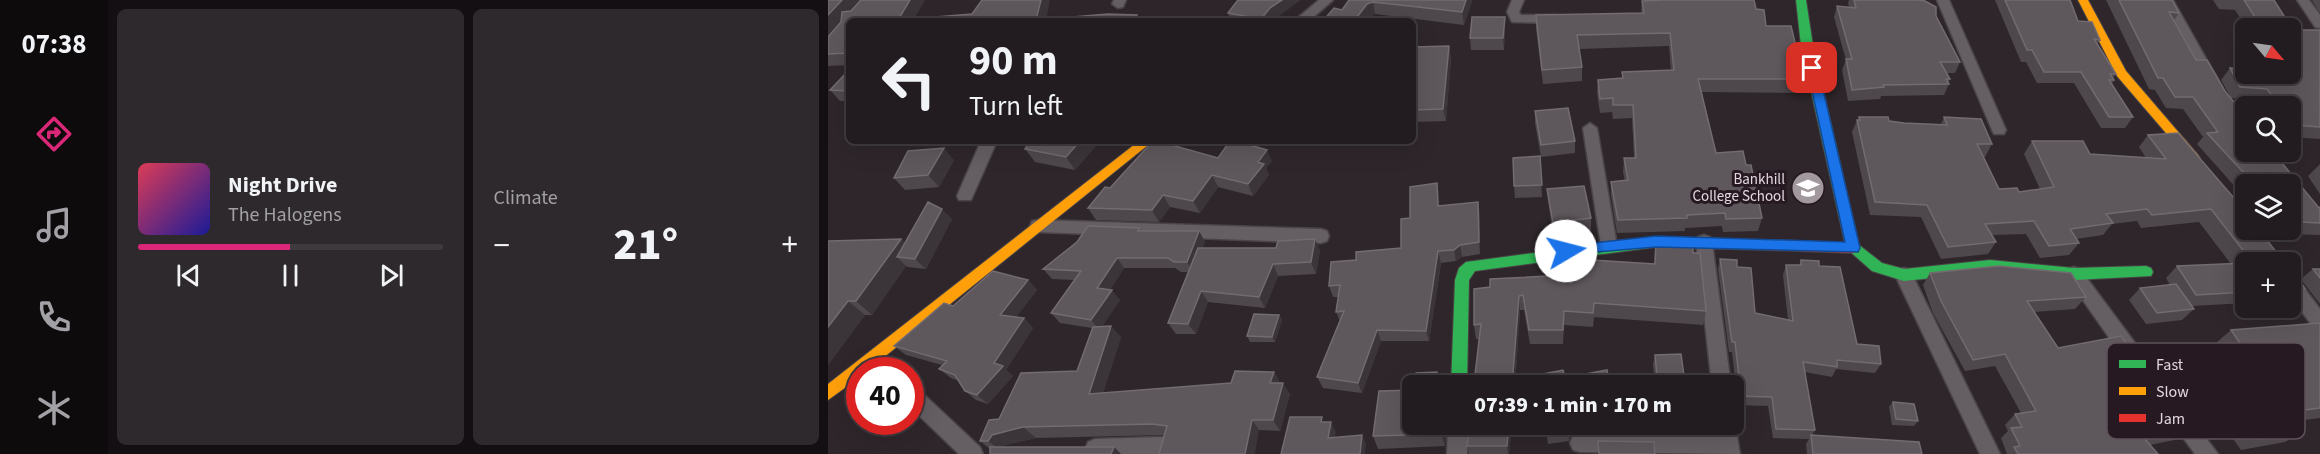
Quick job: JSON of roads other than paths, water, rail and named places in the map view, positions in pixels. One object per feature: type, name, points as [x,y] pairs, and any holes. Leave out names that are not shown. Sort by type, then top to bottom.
[{"type":"street","points":[[1304,18],[1327,0]]},
{"type":"street","points":[[1518,0],[1513,12],[1517,19],[1570,18]]},
{"type":"street","points":[[1801,0],[1807,46],[1853,248]]},
{"type":"street","points":[[1943,0],[1999,130]]},
{"type":"street","points":[[2083,0],[2121,73],[2200,165]]},
{"type":"street","points":[[2167,0],[2217,89]]},
{"type":"street","points":[[2303,0],[2320,24]]},
{"type":"street","points":[[1590,128],[1609,246]]},
{"type":"street","points":[[964,196],[988,144]]},
{"type":"street","points":[[886,357],[1038,226],[1143,144]]},
{"type":"street","points":[[1038,226],[1321,236]]},
{"type":"street","points":[[1704,242],[1721,375]]},
{"type":"street","points":[[1459,375],[1464,272],[1480,263],[1609,246],[1704,242],[1853,248],[1877,267],[1904,274],[1990,266],[2074,274],[2146,272]]},
{"type":"street","points":[[1904,274],[1990,454]]},
{"type":"street","points":[[2074,274],[2124,343]]},
{"type":"street","points":[[2301,297],[2320,322]]},
{"type":"street","points":[[828,393],[846,383]]},
{"type":"street","points":[[924,407],[973,454]]},
{"type":"street","points":[[1457,454],[1458,435]]},
{"type":"street","points":[[2196,439],[2208,454]]},
{"type":"street","points":[[1580,443],[1729,441]]},
{"type":"street","points":[[1070,449],[1162,447]]},
{"type":"place","name":"Bankhill College School","points":[[1808,188]]}]
